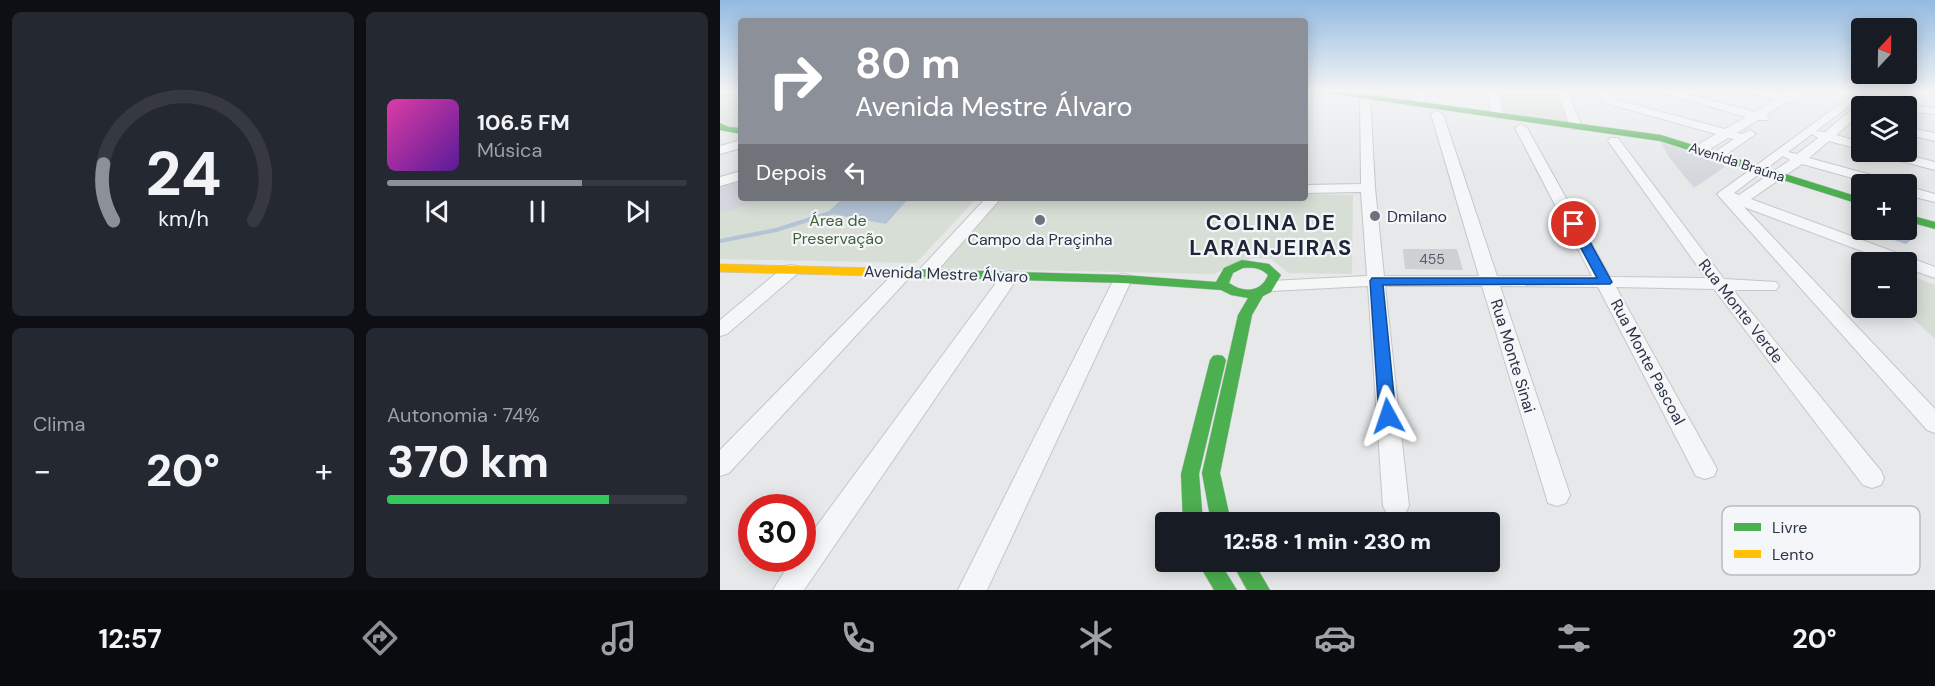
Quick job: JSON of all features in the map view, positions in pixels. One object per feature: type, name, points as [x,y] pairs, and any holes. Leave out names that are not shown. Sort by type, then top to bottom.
[{"type":"street","points":[[1359,119],[1368,188],[1396,506]]},
{"type":"street","name":"Rua Monte Sinai","points":[[1438,119],[1557,495]]},
{"type":"street","name":"Avenida Braúna","points":[[1522,119],[1661,138],[1851,199]]},
{"type":"street","points":[[1573,119],[1576,126]]},
{"type":"street","points":[[1673,119],[1743,138]]},
{"type":"street","points":[[1699,150],[1753,119]]},
{"type":"street","points":[[1766,119],[1771,120]]},
{"type":"street","points":[[1733,200],[1758,168],[1824,119]]},
{"type":"street","points":[[1718,156],[1771,120]]},
{"type":"street","points":[[1733,200],[1779,176],[1826,136],[1851,121]]},
{"type":"street","name":"Rua Monte Pascoal","points":[[1521,128],[1705,469]]},
{"type":"street","points":[[722,131],[738,132]]},
{"type":"street","points":[[1807,131],[1851,143]]},
{"type":"street","points":[[1917,133],[1935,137]]},
{"type":"street","name":"Rua Monte Verde","points":[[1614,141],[1719,284],[1872,478]]},
{"type":"street","points":[[720,150],[738,145]]},
{"type":"street","points":[[1779,152],[1853,174]]},
{"type":"street","points":[[1917,161],[1935,166]]},
{"type":"street","points":[[720,182],[738,177]]},
{"type":"street","points":[[1308,189],[1368,188]]},
{"type":"street","points":[[1917,193],[1935,198]]},
{"type":"street","points":[[1733,200],[1935,273]]},
{"type":"street","points":[[1733,200],[1935,424]]},
{"type":"street","points":[[925,274],[991,201]]},
{"type":"street","points":[[1917,220],[1935,226]]},
{"type":"street","points":[[1219,512],[1211,473],[1245,315],[1268,285],[1266,266],[1249,264],[1231,268],[1227,289],[1243,295],[1268,285],[1322,281],[1605,282],[1770,286]]},
{"type":"street","name":"Avenida Mestre Álvaro","points":[[720,268],[1123,279],[1171,281],[1227,289]]},
{"type":"street","points":[[720,330],[791,270]]},
{"type":"street","points":[[720,466],[903,274]]},
{"type":"street","points":[[787,590],[1010,276]]},
{"type":"street","points":[[972,590],[1123,279]]},
{"type":"street","points":[[1192,512],[1190,474],[1221,346]]},
{"type":"street","points":[[1214,572],[1226,590]]},
{"type":"street","points":[[1248,572],[1259,590]]},
{"type":"shaded area","points":[[1660,142],[1729,164],[1694,188],[1671,160]]},
{"type":"shaded area","points":[[738,179],[738,201],[761,201],[720,214],[720,184]]},
{"type":"green space","points":[[720,119],[738,119],[738,128],[729,128]]},
{"type":"green space","points":[[1547,119],[1566,119],[1567,121]]},
{"type":"green space","points":[[1308,194],[1353,195],[1352,274],[1289,273],[1271,259],[1253,258],[1213,274],[940,268],[997,201],[1308,201]]},
{"type":"green space","name":"Área de Preservação","points":[[761,201],[974,201],[916,263],[720,259],[720,214]]},
{"type":"green space","points":[[1917,278],[1935,285],[1935,339],[1912,318],[1917,318]]},
{"type":"water","points":[[840,201],[906,201],[886,224],[827,213]]},
{"type":"water","points":[[1894,240],[1911,240],[1906,244]]},
{"type":"building","points":[[1403,249],[1457,249],[1463,270],[1405,269]]},
{"type":"waterway","points":[[720,241],[776,230],[833,212]]},
{"type":"traffic: fast","points":[[1522,119],[1661,138],[1851,198]]},
{"type":"traffic: fast","points":[[720,126],[727,130],[738,131]]},
{"type":"traffic: fast","points":[[1917,220],[1935,226]]},
{"type":"traffic: fast","points":[[1242,264],[1256,264],[1268,268],[1275,275],[1272,283],[1260,293],[1252,294],[1236,292],[1222,284],[1228,271],[1242,264]]},
{"type":"traffic: fast","points":[[916,273],[1123,279],[1223,286]]},
{"type":"traffic: fast","points":[[1219,512],[1211,473],[1245,315],[1258,293]]},
{"type":"traffic: fast","points":[[1192,512],[1190,474],[1218,360]]},
{"type":"traffic: fast","points":[[1214,572],[1226,590]]},
{"type":"traffic: fast","points":[[1248,572],[1259,590]]},
{"type":"traffic: slow","points":[[720,268],[916,273]]},
{"type":"place","name":"Dmilano","points":[[1375,216]]},
{"type":"place","name":"Campo da Praçinha","points":[[1040,220]]},
{"type":"district","name":"COLINA DE LARANJEIRAS","points":[[1271,234]]},
{"type":"route","points":[[1388,416],[1376,281],[1605,282],[1574,224]]}]
